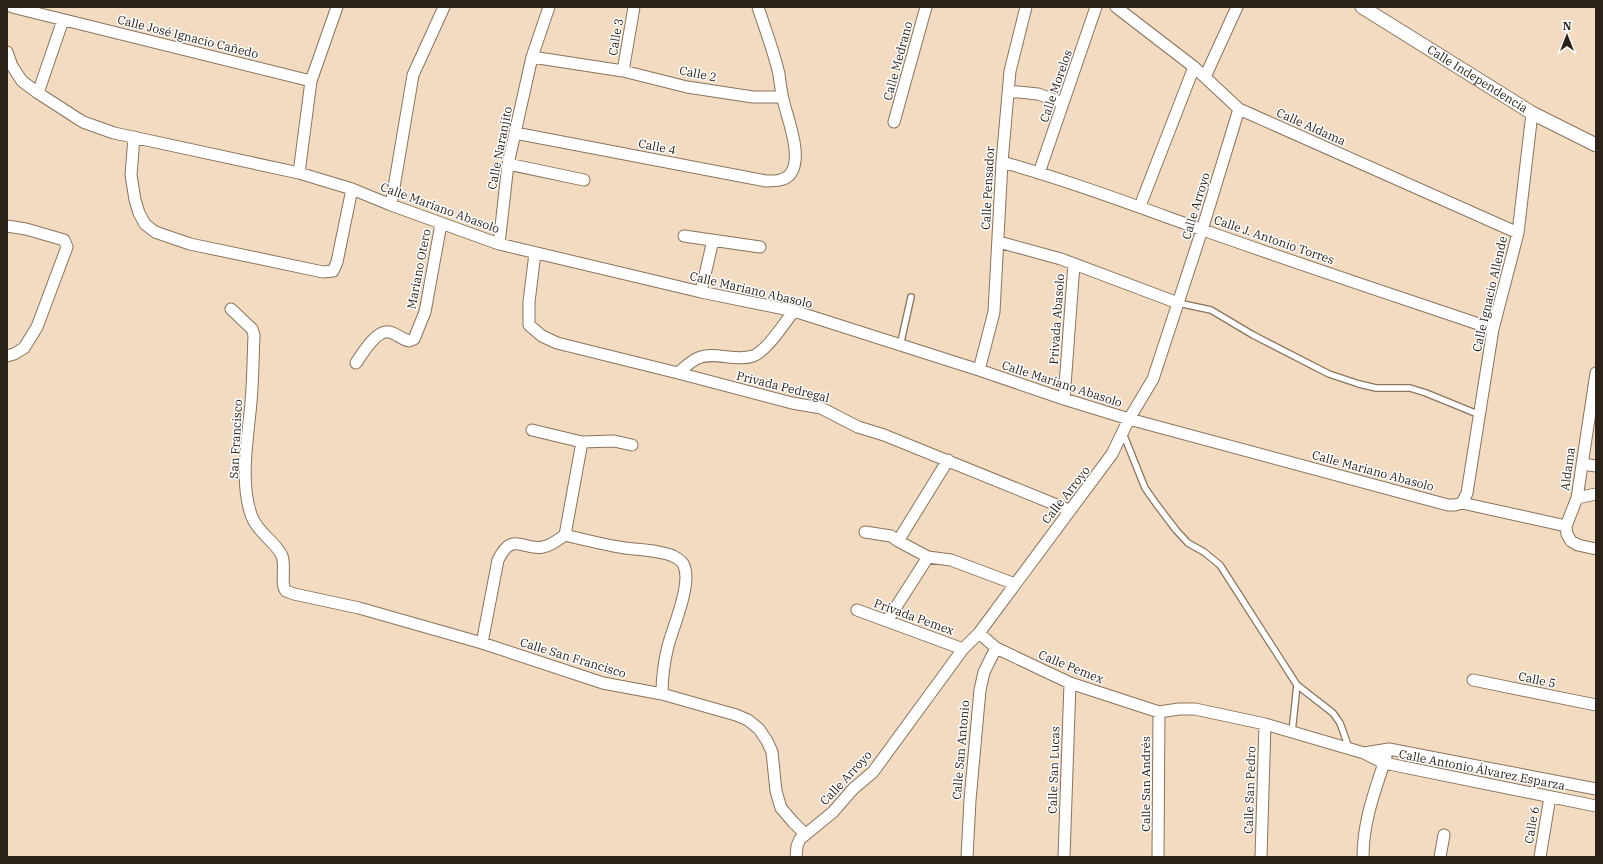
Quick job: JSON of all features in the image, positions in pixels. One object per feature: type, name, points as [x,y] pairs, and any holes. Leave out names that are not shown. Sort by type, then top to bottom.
[{"type":"street","name":"Calle José Ignacio Cañedo","points":[[12,7],[311,81]]},
{"type":"street","points":[[298,173],[311,81],[337,7]]},
{"type":"street","points":[[391,205],[413,75],[444,7]]},
{"type":"street","name":"Calle Naranjito","points":[[499,244],[508,164],[532,56],[549,7]]},
{"type":"street","name":"Calle 3","points":[[623,71],[634,7]]},
{"type":"street","points":[[758,7],[779,74],[782,97]]},
{"type":"street","name":"Calle Medrano","points":[[894,122],[926,7]]},
{"type":"street","name":"Calle Pensador","points":[[979,370],[994,312],[999,242],[1002,162],[1010,71],[1026,7]]},
{"type":"street","name":"Calle Morelos","points":[[1039,173],[1096,7]]},
{"type":"street","name":"Calle Aldama","points":[[1116,7],[1205,77],[1239,109],[1518,233]]},
{"type":"street","points":[[1205,77],[1237,7]]},
{"type":"street","name":"Calle Independencia","points":[[1362,7],[1532,113],[1596,145]]},
{"type":"street","points":[[38,94],[63,20]]},
{"type":"street","name":"Calle Mariano Abasolo","points":[[7,52],[12,66],[22,81],[38,94],[83,122],[114,133],[298,173],[352,189],[441,224],[499,244],[701,292],[794,311],[979,370],[1064,400],[1129,419],[1448,504],[1455,505],[1462,503],[1566,526]]},
{"type":"street","name":"Calle 2","points":[[532,56],[623,71],[687,87],[753,97],[782,97]]},
{"type":"street","points":[[1140,206],[1194,68]]},
{"type":"street","points":[[1009,91],[1038,94],[1063,103]]},
{"type":"street","name":"Calle 4","points":[[516,133],[766,181],[779,181],[791,173],[794,164],[794,139],[782,97]]},
{"type":"street","name":"Calle Arroyo","points":[[805,834],[833,812],[853,790],[873,772],[963,649],[979,633],[1112,454],[1129,419],[1153,379],[1202,230],[1239,109]]},
{"type":"street","name":"Calle Ignacio Allende","points":[[1462,503],[1467,493],[1492,329],[1518,233],[1532,113]]},
{"type":"street","points":[[134,137],[131,175],[135,200],[139,213],[145,224],[155,232],[190,244],[323,272],[333,271],[337,262],[352,189]]},
{"type":"street","name":"Calle J. Antonio Torres","points":[[1002,162],[1140,206],[1202,230],[1492,329]]},
{"type":"street","points":[[508,164],[584,180]]},
{"type":"street","name":"Mariano Otero","points":[[356,362],[377,336],[383,332],[390,332],[409,341],[414,339],[425,312],[441,224]]},
{"type":"street","points":[[7,226],[26,229],[64,240],[67,247],[37,327],[24,348],[7,356]]},
{"type":"street","points":[[684,236],[760,247]]},
{"type":"street","points":[[701,292],[713,240]]},
{"type":"street","points":[[999,242],[1074,264],[1178,303]]},
{"type":"street","name":"Privada Pedregal","points":[[535,253],[528,315],[530,325],[542,336],[557,343],[792,403],[821,408],[858,426],[948,460],[1069,510]]},
{"type":"street","name":"Privada Abasolo","points":[[1064,400],[1074,264]]},
{"type":"street","name":"San Francisco","points":[[231,309],[252,330],[254,335],[246,469],[247,495],[252,518],[259,530],[281,554],[284,571],[283,585],[286,591]]},
{"type":"street","points":[[678,373],[698,358],[707,356],[728,358],[752,356],[762,351],[794,311]]},
{"type":"street","name":"Aldama","points":[[1566,526],[1577,498],[1596,372]]},
{"type":"street","points":[[532,430],[582,442],[614,441],[632,446]]},
{"type":"street","points":[[565,535],[582,442]]},
{"type":"street","points":[[898,541],[948,460]]},
{"type":"street","points":[[1582,464],[1596,466]]},
{"type":"street","points":[[1577,498],[1596,494]]},
{"type":"street","points":[[1566,526],[1567,534],[1571,541],[1578,545],[1596,549]]},
{"type":"street","points":[[865,532],[891,536],[928,557],[951,560],[1015,584]]},
{"type":"street","points":[[482,643],[497,565],[502,551],[509,546],[518,543],[543,548],[565,535],[602,544],[674,556],[684,566],[686,577],[685,592],[667,647],[662,675],[662,694]]},
{"type":"street","points":[[887,621],[928,557]]},
{"type":"street","name":"Calle San Francisco","points":[[286,591],[359,608],[482,643],[603,683],[662,694],[736,715],[748,720],[759,729],[767,740],[772,752],[776,791],[781,808],[805,834]]},
{"type":"street","name":"Privada Pemex","points":[[857,610],[963,649]]},
{"type":"street","name":"Calle Pemex","points":[[979,633],[996,648],[1070,683],[1159,712]]},
{"type":"street","name":"Calle San Antonio","points":[[967,857],[970,800],[980,690],[984,672],[996,648]]},
{"type":"street","name":"Calle 5","points":[[1472,680],[1596,705]]},
{"type":"street","name":"Calle San Lucas","points":[[1064,857],[1070,683]]},
{"type":"street","name":"Calle Antonio Álvarez Esparza","points":[[1159,712],[1179,709],[1196,709],[1265,724],[1349,748],[1364,753],[1384,763],[1596,806]]},
{"type":"street","name":"Calle San Andrés","points":[[1158,857],[1159,712]]},
{"type":"street","name":"Calle San Pedro","points":[[1261,857],[1265,724]]},
{"type":"street","points":[[1363,857],[1365,829],[1369,807],[1389,749]]},
{"type":"street","name":"Calle Antonio Álvarez Esparza","points":[[1364,753],[1389,749],[1596,789]]},
{"type":"street","name":"Calle 6","points":[[1540,857],[1550,797]]},
{"type":"street","points":[[796,857],[797,846],[800,839],[805,834]]},
{"type":"street","points":[[1440,857],[1444,835]]},
{"type":"lane","points":[[900,346],[911,297]]},
{"type":"lane","points":[[1178,303],[1216,312],[1253,335],[1329,374],[1376,388],[1410,388],[1480,415]]},
{"type":"lane","points":[[1123,432],[1145,488],[1157,505],[1188,543],[1204,552],[1220,565],[1297,685],[1332,713],[1340,723],[1349,748]]},
{"type":"lane","points":[[1292,732],[1297,685]]}]
